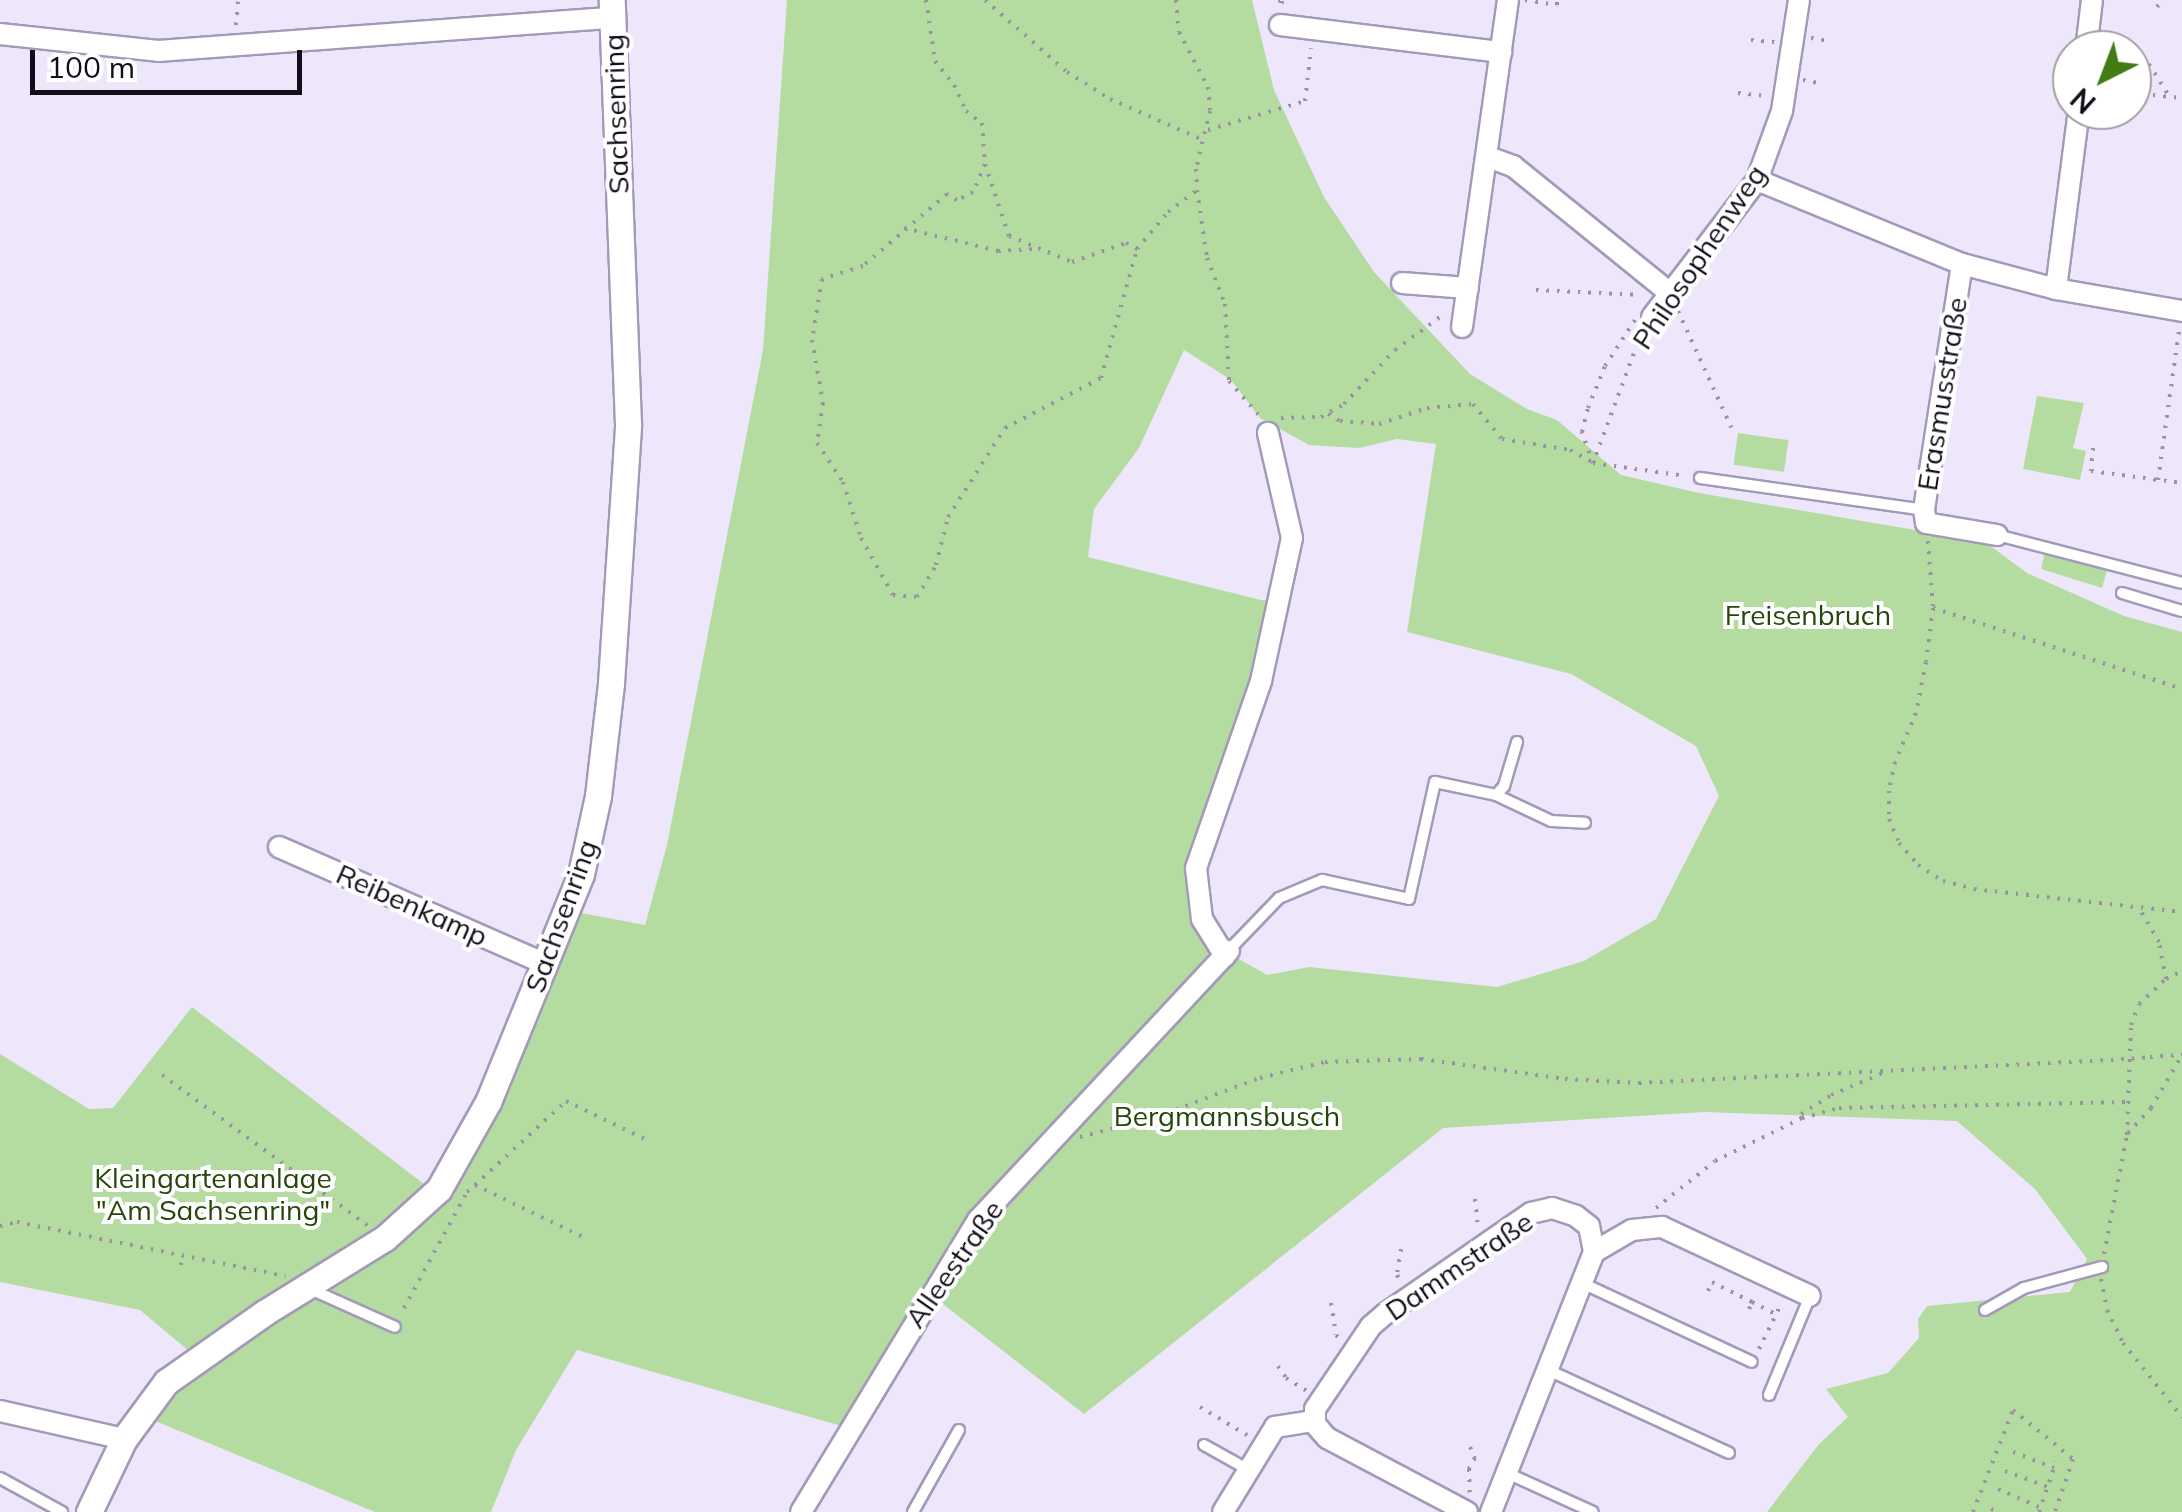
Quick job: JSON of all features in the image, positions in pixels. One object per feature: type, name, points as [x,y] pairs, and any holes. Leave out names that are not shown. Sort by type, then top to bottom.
[{"type":"street","points":[[1462,327],[1508,0]]},
{"type":"street","name":"Philosophenweg","points":[[1644,318],[1670,293],[1757,180],[1784,97],[1799,0]]},
{"type":"street","points":[[2088,30],[2092,0]]},
{"type":"street","name":"Sachsenring","points":[[0,34],[158,51],[235,48],[612,9],[628,424],[620,584],[591,836],[546,964],[464,1150],[439,1189],[385,1238],[311,1286],[260,1310],[166,1382],[124,1439],[89,1512]]},
{"type":"street","points":[[1280,25],[1500,52]]},
{"type":"street","points":[[2056,289],[2076,130]]},
{"type":"street","points":[[1488,156],[1513,166],[1670,293]]},
{"type":"street","name":"Erasmusstraße","points":[[1757,180],[1962,264],[2181,319]]},
{"type":"street","name":"Erasmusstraße","points":[[1962,264],[1925,517],[1997,534]]},
{"type":"street","points":[[1402,283],[1467,293]]},
{"type":"street","points":[[1227,953],[1202,919],[1196,868],[1262,681],[1292,538],[1268,429]]},
{"type":"street","name":"Reibenkamp","points":[[278,846],[546,964]]},
{"type":"street","name":"Alleestraße","points":[[801,1512],[973,1227],[1227,953]]},
{"type":"street","name":"Dammstraße","points":[[1314,1421],[1320,1398],[1384,1314],[1530,1213],[1552,1208],[1576,1216],[1589,1226],[1594,1252]]},
{"type":"street","points":[[1491,1512],[1594,1252],[1632,1230],[1662,1227],[1810,1296]]},
{"type":"street","points":[[0,1411],[124,1439]]},
{"type":"street","points":[[1223,1512],[1275,1427],[1314,1421],[1327,1438],[1469,1505]]},
{"type":"lane","points":[[1700,478],[1925,517]]},
{"type":"lane","points":[[1997,534],[2182,583]]},
{"type":"lane","points":[[2122,593],[2182,611]]},
{"type":"lane","points":[[1496,795],[1504,786],[1517,742]]},
{"type":"lane","points":[[1227,953],[1279,898],[1322,880],[1408,899],[1435,782],[1496,795],[1552,821],[1585,823]]},
{"type":"lane","points":[[1985,1310],[2024,1288],[2102,1267]]},
{"type":"lane","points":[[1581,1282],[1752,1362]]},
{"type":"lane","points":[[311,1286],[395,1326]]},
{"type":"lane","points":[[1769,1394],[1810,1296]]},
{"type":"lane","points":[[1547,1369],[1729,1453]]},
{"type":"lane","points":[[913,1512],[958,1430]]},
{"type":"lane","points":[[1204,1445],[1248,1470]]},
{"type":"lane","points":[[1506,1472],[1593,1512]]},
{"type":"lane","points":[[0,1478],[62,1512]]},
{"type":"path","points":[[235,48],[238,0]]},
{"type":"path","points":[[926,0],[935,61],[954,85],[966,111],[982,123],[985,164],[1009,236],[1072,262],[1126,243],[1137,249]]},
{"type":"path","points":[[985,0],[1068,72],[1110,100],[1203,140]]},
{"type":"path","points":[[1176,0],[1179,32],[1208,87],[1207,130],[1197,190],[1207,258],[1225,304],[1231,352],[1229,381],[1268,429],[1280,418],[1328,414],[1344,404],[1395,350],[1467,293]]},
{"type":"path","points":[[1525,0],[1557,5],[1557,0]]},
{"type":"path","points":[[2157,6],[2162,0]]},
{"type":"path","points":[[1207,130],[1305,102],[1313,28]]},
{"type":"path","points":[[1751,40],[1792,44]]},
{"type":"path","points":[[2152,69],[2170,97]]},
{"type":"path","points":[[1738,94],[1784,97]]},
{"type":"path","points":[[2152,95],[2182,98]]},
{"type":"path","points":[[985,164],[973,192],[957,200],[947,194],[863,266],[822,279],[812,340],[823,403],[817,444],[844,482],[861,538],[892,595],[917,597],[936,565],[948,518],[1004,428],[1101,378],[1137,249],[1168,212],[1197,190]]},
{"type":"path","points":[[904,228],[998,251],[1037,249]]},
{"type":"path","points":[[1536,290],[1614,296],[1670,293],[1731,427]]},
{"type":"path","points":[[1593,463],[1582,432],[1588,408],[1606,366],[1644,318]]},
{"type":"path","name":"Philosophenweg","points":[[1593,463],[1644,318]]},
{"type":"path","points":[[2158,480],[2181,319]]},
{"type":"path","points":[[2173,376],[2182,378]]},
{"type":"path","points":[[1328,414],[1340,421],[1379,424],[1427,408],[1472,404],[1502,439],[1570,450],[1593,463],[1700,478]]},
{"type":"path","points":[[2093,448],[2091,471],[2182,483]]},
{"type":"path","name":"Erasmusstraße","points":[[1925,517],[1934,608],[1916,714],[1895,762],[1889,791],[1890,820],[1899,843],[1918,865],[1943,881],[1974,889],[2182,912]]},
{"type":"path","points":[[1934,608],[2182,689]]},
{"type":"path","points":[[2138,906],[2159,942],[2166,979]]},
{"type":"path","points":[[2182,971],[2166,979],[2134,1014],[2127,1135],[2102,1267],[2103,1294],[2115,1328],[2182,1416]]},
{"type":"path","points":[[1060,1133],[1080,1137],[1122,1128],[1260,1078],[1325,1062],[1421,1059],[1565,1078],[1639,1083],[2182,1055]]},
{"type":"path","points":[[2127,1135],[2151,1108],[2182,1055]]},
{"type":"path","points":[[1802,1118],[1801,1114],[1820,1101],[1883,1073]]},
{"type":"path","points":[[162,1075],[385,1238]]},
{"type":"path","points":[[404,1308],[467,1192],[566,1100],[646,1140]]},
{"type":"path","points":[[1632,1230],[1715,1161],[1802,1118],[1839,1108],[2128,1102]]},
{"type":"path","points":[[475,1185],[583,1237]]},
{"type":"path","points":[[1475,1199],[1476,1222]]},
{"type":"path","points":[[0,1226],[17,1222],[183,1254],[311,1286]]},
{"type":"path","points":[[1397,1276],[1401,1249]]},
{"type":"path","points":[[181,1265],[183,1254]]},
{"type":"path","points":[[232,1274],[234,1265]]},
{"type":"path","points":[[1708,1291],[1712,1282],[1750,1305],[1776,1314]]},
{"type":"path","points":[[1752,1362],[1790,1286]]},
{"type":"path","points":[[1331,1303],[1336,1335]]},
{"type":"path","points":[[1278,1366],[1286,1378],[1320,1398]]},
{"type":"path","points":[[1200,1407],[1264,1445]]},
{"type":"path","points":[[1973,1512],[2013,1410],[2073,1460],[2056,1512]]},
{"type":"path","points":[[1469,1505],[1470,1470],[1476,1458],[1470,1448]]},
{"type":"path","points":[[2013,1452],[2054,1468]]},
{"type":"path","points":[[1998,1488],[2040,1510],[2056,1462]]},
{"type":"path","points":[[2005,1470],[2048,1487]]},
{"type":"path","points":[[1991,1509],[1999,1512]]},
{"type":"green space","points":[[787,0],[1252,0],[1274,90],[1324,197],[1374,272],[1470,374],[1527,409],[1557,420],[1621,475],[1699,493],[1985,542],[2027,573],[2124,616],[2182,632],[2182,1512],[1767,1512],[1819,1444],[1848,1417],[1826,1389],[1888,1373],[1919,1338],[1918,1319],[1927,1306],[2070,1292],[2087,1259],[2035,1189],[1957,1121],[1705,1112],[1443,1128],[1084,1414],[930,1294],[845,1427],[577,1350],[516,1450],[491,1512],[375,1512],[141,1415],[196,1357],[140,1310],[0,1282],[0,1054],[89,1109],[113,1108],[192,1007],[437,1194],[433,1211],[571,911],[645,925],[667,845],[763,350]],"holes":[[[1184,350],[1231,380],[1260,418],[1309,445],[1359,448],[1397,439],[1436,444],[1407,632],[1571,674],[1696,746],[1719,796],[1656,919],[1584,961],[1497,987],[1309,967],[1267,975],[1232,955],[1218,935],[1202,888],[1213,825],[1237,773],[1282,643],[1291,602],[1261,600],[1088,557],[1094,509],[1139,448]]]},
{"type":"green space","points":[[2037,396],[2084,403],[2073,448],[2086,451],[2080,480],[2023,469]]},
{"type":"green space","points":[[1738,433],[1789,440],[1784,472],[1734,465]]},
{"type":"green space","points":[[2045,551],[2108,567],[2102,588],[2041,569]]},
{"type":"park label","name":"Freisenbruch","points":[[1808,615]]},
{"type":"park label","name":"Bergmannsbusch","points":[[1227,1116]]},
{"type":"park label","name":"Kleingartenanlage \"Am Sachsenring\"","points":[[213,1194]]}]
